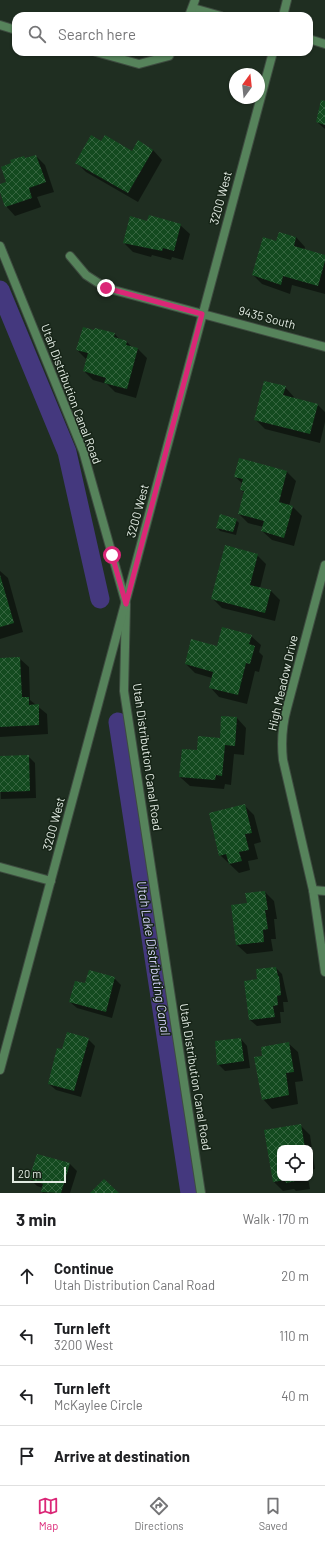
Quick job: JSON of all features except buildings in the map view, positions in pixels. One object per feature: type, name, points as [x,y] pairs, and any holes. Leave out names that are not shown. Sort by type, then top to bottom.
[{"type":"street","points":[[284,12],[287,0]]},
{"type":"street","points":[[194,4],[213,12]]},
{"type":"street","points":[[0,26],[12,29]]},
{"type":"street","points":[[313,40],[325,44]]},
{"type":"street","points":[[111,56],[140,64],[169,56]]},
{"type":"street","name":"3200 West","points":[[0,1070],[272,56]]},
{"type":"street","name":"Utah Distribution Canal Road","points":[[0,246],[82,451],[126,604],[124,691],[201,1193]]},
{"type":"street","name":"9435 South","points":[[70,256],[86,275],[106,288],[325,347]]},
{"type":"street","name":"High Meadow Drive","points":[[325,565],[283,724],[282,743],[283,760],[313,890],[325,972]]},
{"type":"street","points":[[0,867],[51,881]]},
{"type":"street","points":[[313,890],[325,891]]},
{"type":"waterway","name":"Utah Lake Distributing Canal","points":[[0,290],[67,452],[100,599]]},
{"type":"waterway","name":"Utah Lake Distributing Canal","points":[[118,722],[190,1193]]},
{"type":"route","points":[[106,288],[202,314],[126,604],[112,555]]}]
